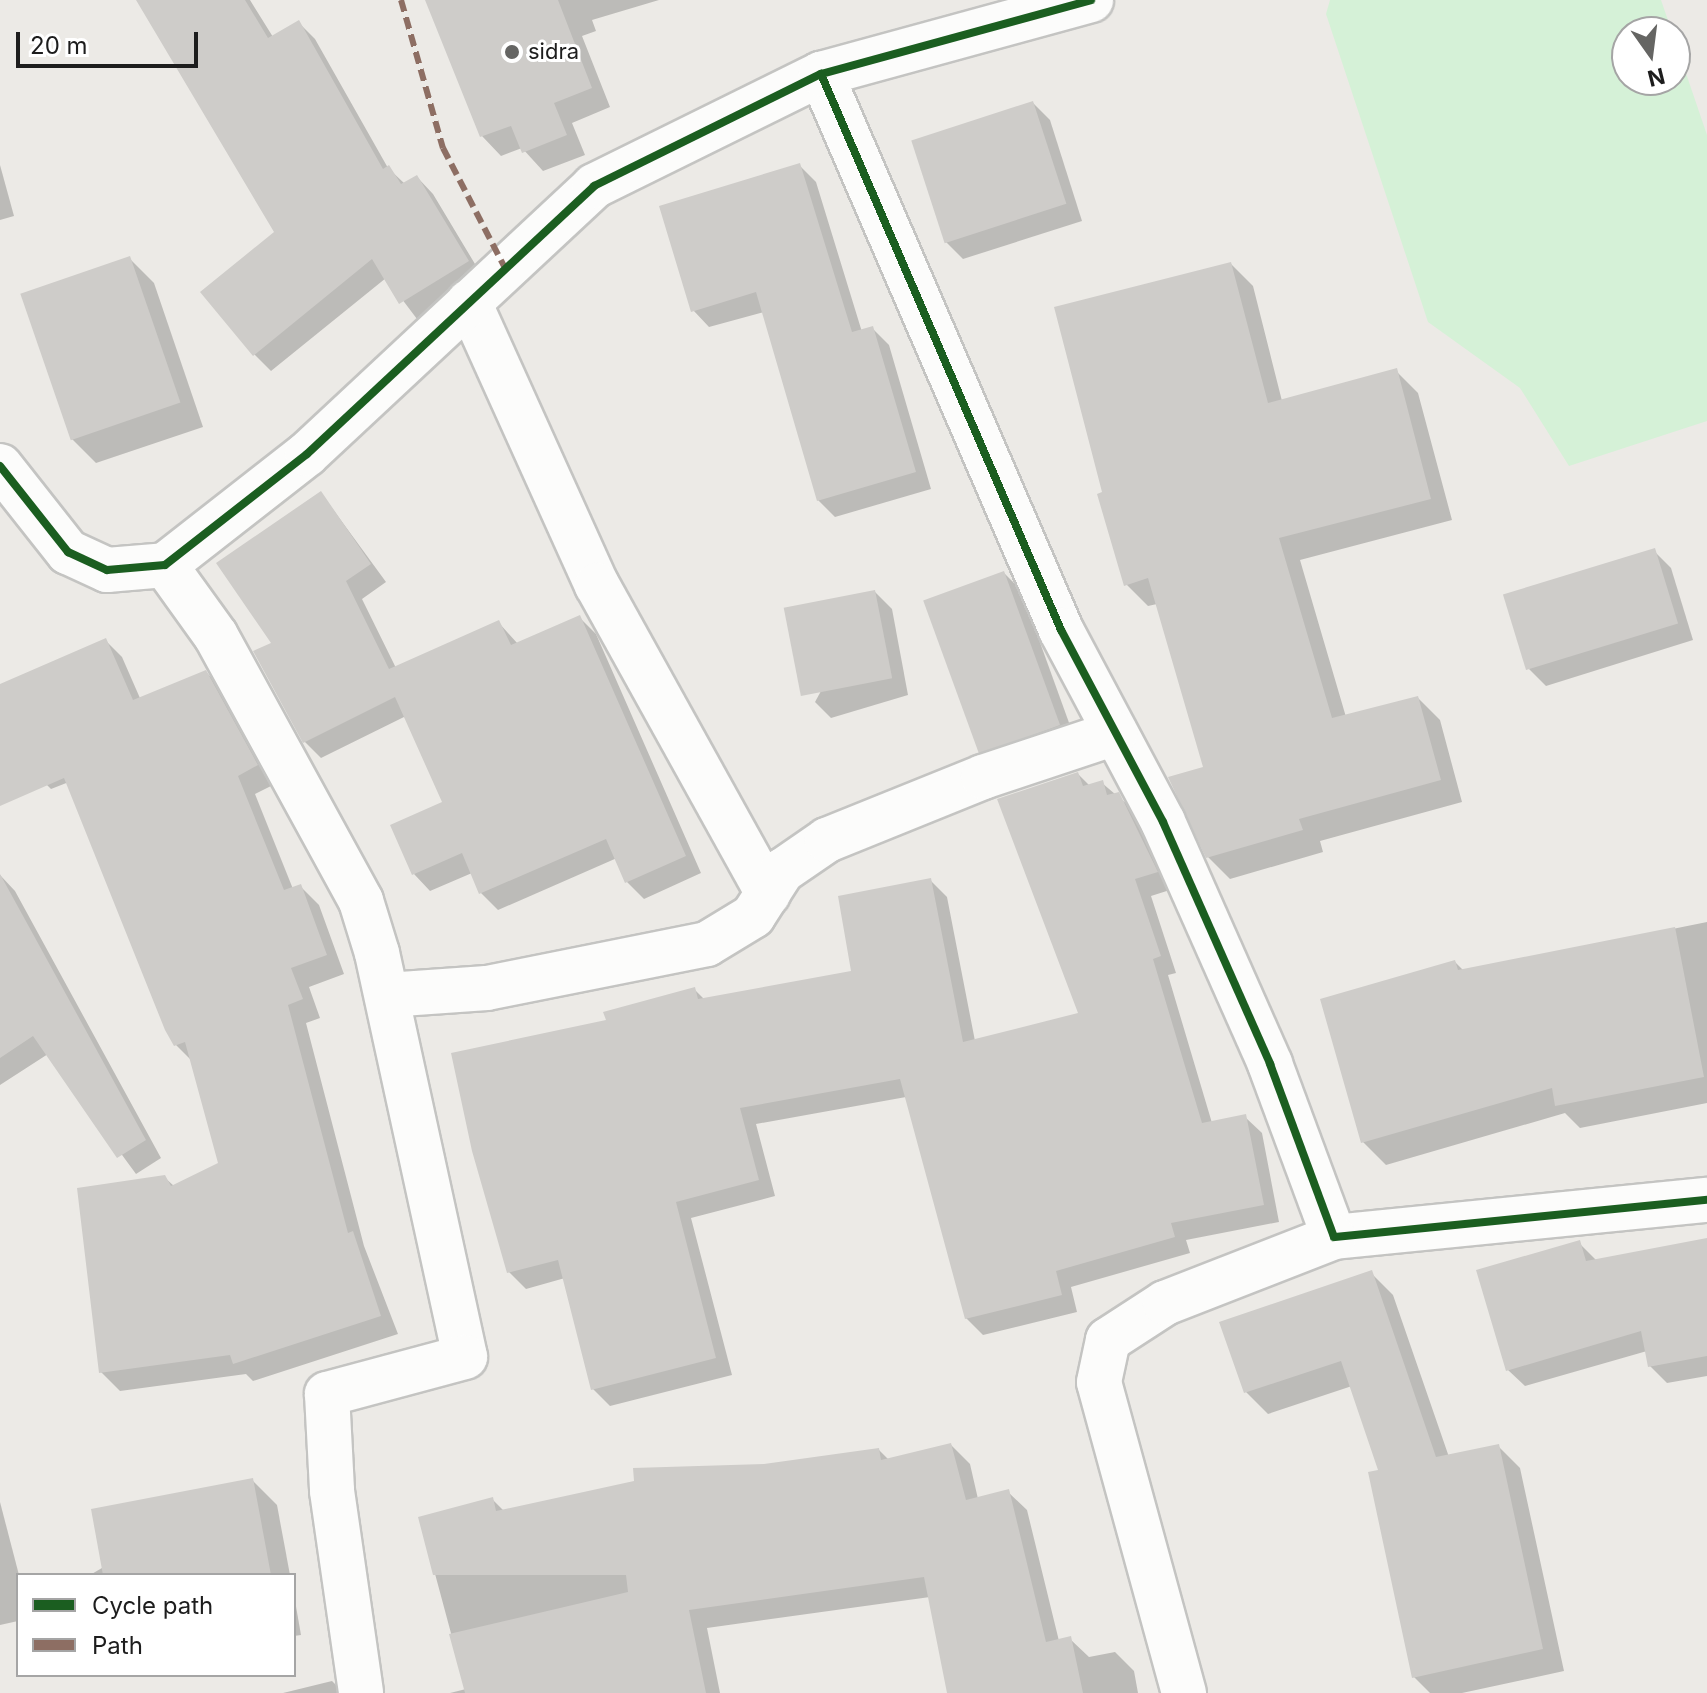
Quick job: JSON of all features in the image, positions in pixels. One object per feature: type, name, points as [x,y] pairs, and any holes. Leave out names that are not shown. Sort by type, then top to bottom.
[{"type":"street","points":[[0,466],[68,552],[107,570],[165,565],[307,454],[594,186],[821,74],[1091,0]]},
{"type":"street","points":[[821,74],[1061,630],[1163,822],[1270,1064],[1334,1237]]},
{"type":"street","points":[[469,302],[597,585],[768,894]]},
{"type":"street","points":[[165,565],[216,636],[342,860],[361,901],[387,995],[465,1357],[327,1394],[332,1491],[361,1693]]},
{"type":"street","points":[[387,995],[487,988],[707,944],[753,916],[782,871],[827,840],[983,777],[1115,733]]},
{"type":"street","points":[[1184,1693],[1099,1382],[1108,1340],[1165,1303],[1334,1237],[1707,1200]]},
{"type":"green space","points":[[1330,0],[1661,0],[1666,16],[1611,16],[1611,96],[1691,96],[1691,88],[1707,135],[1707,421],[1569,466],[1520,388],[1428,322],[1326,14]]},
{"type":"building","points":[[136,0],[245,0],[268,38],[299,20],[383,169],[389,165],[401,184],[417,175],[469,261],[399,304],[372,259],[253,356],[200,292],[274,232]]},
{"type":"building","name":"sidra","points":[[425,0],[558,0],[592,88],[554,103],[567,135],[522,153],[511,126],[480,137]]},
{"type":"building","points":[[1033,101],[1066,204],[945,243],[911,141]]},
{"type":"building","points":[[800,163],[852,332],[873,326],[916,472],[817,501],[756,292],[691,312],[659,206]]},
{"type":"building","points":[[130,256],[180,403],[71,440],[20,294]]},
{"type":"building","points":[[1231,262],[1268,403],[1397,368],[1431,499],[1279,538],[1332,718],[1418,696],[1441,780],[1299,819],[1303,830],[1206,858],[1168,777],[1203,767],[1148,578],[1124,586],[1097,494],[1102,492],[1054,307]]},
{"type":"building","points":[[321,491],[371,564],[346,581],[389,669],[499,620],[511,645],[580,615],[686,856],[625,883],[606,839],[479,894],[462,853],[412,875],[390,825],[442,802],[395,697],[303,743],[253,651],[271,643],[216,563]]},
{"type":"building","points":[[1655,548],[1678,624],[1526,670],[1503,594]]},
{"type":"building","points":[[1004,571],[1060,725],[979,755],[923,600]]},
{"type":"building","points":[[875,590],[892,678],[801,696],[784,608]]},
{"type":"building","points":[[106,638],[133,700],[206,670],[258,765],[238,776],[284,890],[301,884],[327,955],[291,968],[303,999],[288,1005],[348,1233],[353,1231],[381,1316],[233,1364],[230,1355],[99,1373],[77,1188],[165,1175],[171,1186],[218,1163],[185,1042],[174,1046],[165,1030],[64,778],[0,806],[0,684]]},
{"type":"building","points":[[1078,772],[1083,786],[1103,780],[1107,795],[1119,792],[1158,872],[1135,879],[1161,956],[1153,959],[1202,1123],[1246,1114],[1264,1205],[1171,1223],[1175,1237],[1056,1271],[1062,1295],[965,1319],[900,1079],[740,1108],[759,1180],[676,1202],[716,1358],[591,1390],[558,1260],[507,1273],[472,1151],[451,1053],[606,1020],[603,1012],[695,987],[698,999],[851,971],[838,896],[931,878],[963,1042],[1078,1013],[997,799]]},
{"type":"building","points":[[0,874],[146,1140],[117,1158],[33,1036],[0,1058]]},
{"type":"building","points":[[1675,927],[1704,1077],[1555,1106],[1552,1088],[1361,1143],[1320,999],[1455,960],[1458,970]]},
{"type":"building","points":[[1707,1238],[1707,1356],[1648,1367],[1641,1331],[1506,1371],[1476,1270],[1580,1240],[1586,1261]]},
{"type":"building","points":[[1372,1270],[1436,1457],[1499,1444],[1543,1649],[1412,1678],[1368,1472],[1378,1470],[1341,1361],[1244,1393],[1219,1322]]},
{"type":"building","points":[[951,1443],[966,1500],[1009,1489],[1046,1642],[1071,1636],[1083,1693],[947,1693],[924,1577],[689,1610],[706,1693],[465,1693],[449,1634],[628,1592],[626,1575],[433,1575],[418,1517],[493,1497],[496,1511],[634,1481],[633,1468],[764,1464],[879,1448],[881,1460]]},
{"type":"building","points":[[253,1478],[271,1573],[103,1573],[91,1509]]},
{"type":"marked path","points":[[401,0],[443,148],[506,270]]},
{"type":"cycle path","points":[[0,466],[68,552],[107,570],[165,565],[307,454],[594,186],[821,74],[1091,0]]},
{"type":"cycle path","points":[[821,74],[1061,630],[1163,822],[1270,1064],[1334,1237],[1707,1200]]},
{"type":"place","name":"sidra","points":[[512,52]]}]
